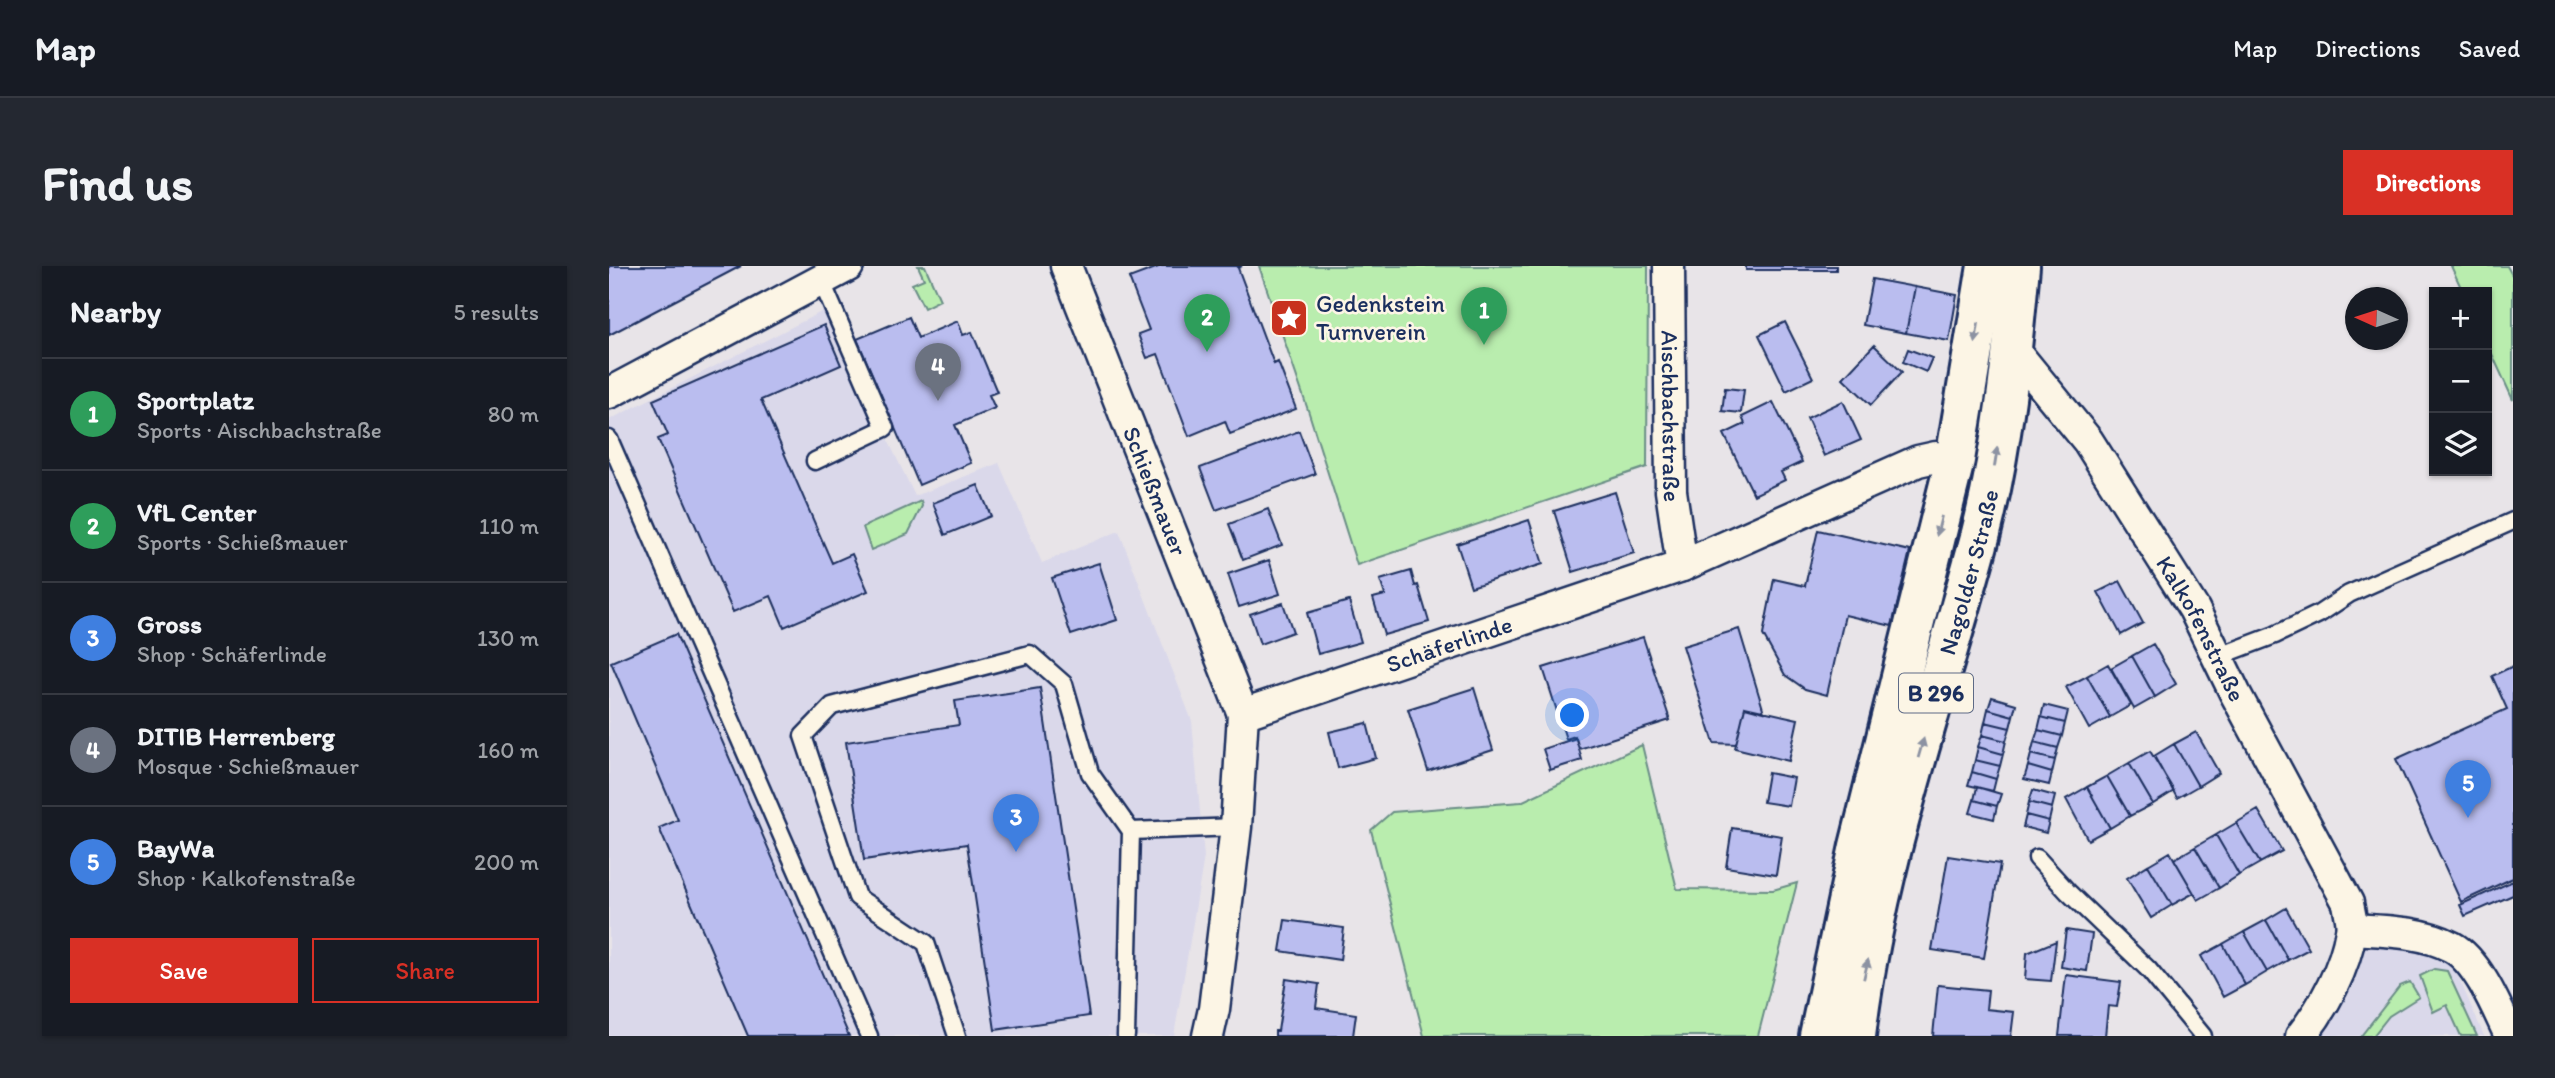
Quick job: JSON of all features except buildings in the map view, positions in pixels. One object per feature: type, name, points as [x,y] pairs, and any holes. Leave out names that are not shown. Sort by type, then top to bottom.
[{"type":"main road","name":"Nagolder Straße","points":[[1819,1036],[1859,846],[1955,460],[1987,266]]},
{"type":"main road","name":"Nagolder Straße","points":[[1856,1036],[1861,989],[1892,851],[1981,531],[2013,349],[2020,266]]},
{"type":"street","points":[[609,393],[848,266]]},
{"type":"street","name":"Schießmauer","points":[[1066,266],[1243,714]]},
{"type":"street","name":"Aischbachstraße","points":[[1669,266],[1671,491],[1682,566]]},
{"type":"street","name":"Kalkofenstraße","points":[[2013,349],[2088,441],[2195,609],[2217,657],[2348,903],[2352,929]]},
{"type":"street","name":"Schäferlinde","points":[[1243,714],[1682,566],[1918,461],[1936,457],[1955,460]]},
{"type":"street","points":[[1208,1036],[1214,1009],[1236,827],[1243,714]]},
{"type":"street","points":[[2301,1036],[2336,979],[2352,929],[2415,934],[2453,947],[2473,965],[2510,1036]]},
{"type":"lane","points":[[815,461],[885,428],[821,280]]},
{"type":"lane","points":[[609,439],[869,1036]]},
{"type":"lane","points":[[2217,657],[2275,635],[2319,614],[2349,594],[2513,521]]},
{"type":"lane","points":[[957,1036],[926,943],[857,897],[803,737],[832,706],[1030,654],[1064,684],[1090,773],[1131,831],[1126,1036]]},
{"type":"lane","points":[[1131,831],[1236,827]]},
{"type":"lane","points":[[2037,858],[2148,970],[2203,1036]]},
{"type":"shaded area","points":[[825,310],[915,496],[999,463],[1042,563],[1119,531],[1192,721],[1204,857],[1174,1036],[609,1036],[609,420]]},
{"type":"shaded area","points":[[2367,944],[2416,946],[2449,955],[2484,1036],[2319,1036],[2327,1026]]},
{"type":"green space","points":[[918,266],[925,266],[940,300],[924,308],[912,284],[924,279]]},
{"type":"green space","points":[[1259,266],[1648,266],[1647,467],[1357,565]]},
{"type":"green space","points":[[2451,266],[2507,266],[2513,277],[2513,400],[2492,354],[2492,287],[2461,287]]},
{"type":"green space","points":[[921,501],[922,506],[908,534],[871,550],[863,527]]},
{"type":"green space","points":[[1642,745],[1677,889],[1773,890],[1797,883],[1758,1036],[1424,1036],[1371,830],[1392,812],[1521,802]]},
{"type":"green space","points":[[2434,969],[2447,971],[2477,1036],[2461,1036],[2447,1005],[2433,1012],[2420,976]]},
{"type":"green space","points":[[2410,982],[2419,997],[2389,1016],[2373,1036],[2361,1036],[2400,986]]},
{"type":"place","name":"Gedenkstein Turnverein","points":[[1289,318]]},
{"type":"place","name":"Sportplatz","points":[[1484,345]]},
{"type":"place","name":"VfL Center","points":[[1207,352]]},
{"type":"place","name":"DITIB Herrenberg","points":[[938,401]]},
{"type":"place","name":"BayWa","points":[[2468,818]]},
{"type":"place","name":"Gross","points":[[1016,852]]}]
